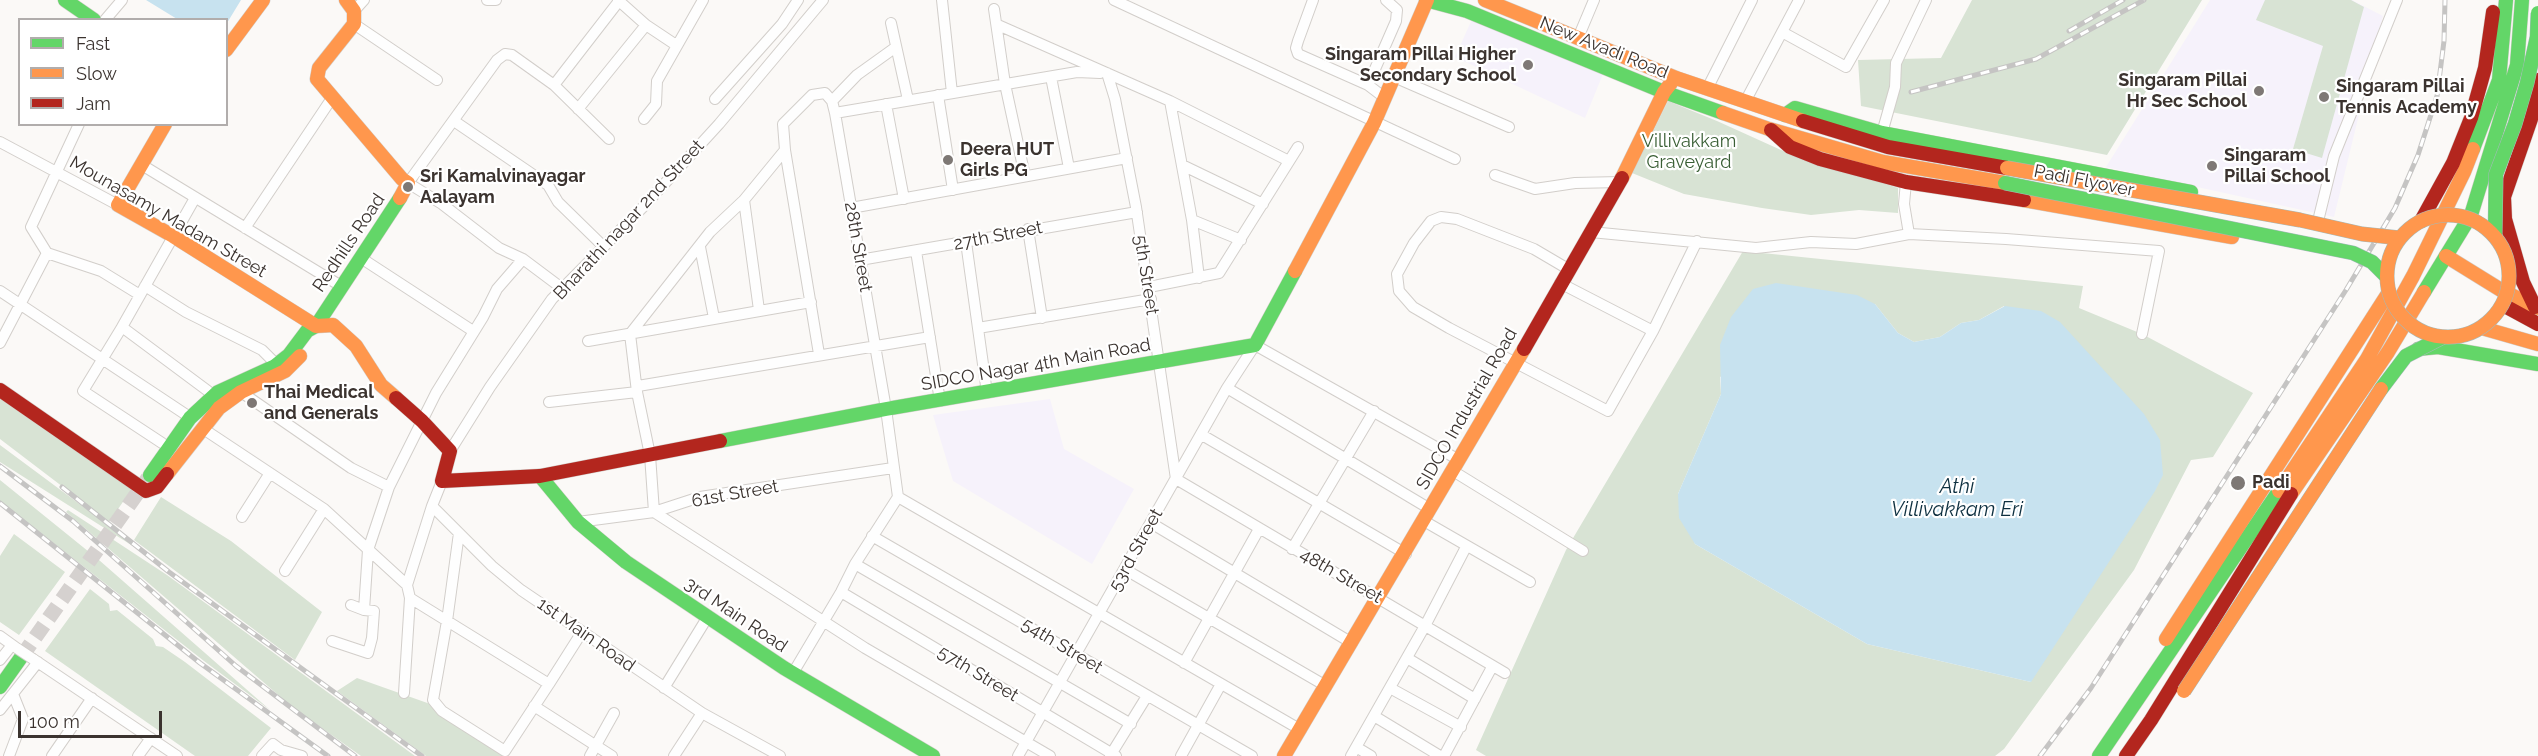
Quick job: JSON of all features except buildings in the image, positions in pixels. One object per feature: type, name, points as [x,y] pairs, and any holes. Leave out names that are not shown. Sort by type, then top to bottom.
[{"type":"main road","points":[[65,0],[91,18]]},
{"type":"main road","points":[[228,47],[263,0]]},
{"type":"main road","points":[[1255,345],[1374,123],[1427,0]]},
{"type":"main road","name":"New Avadi Road","points":[[1427,0],[1467,11],[1664,92],[1769,129]]},
{"type":"main road","name":"New Avadi Road","points":[[1485,0],[1676,78],[1785,115]]},
{"type":"main road","points":[[2421,221],[2453,163],[2471,118],[2485,68],[2494,0]]},
{"type":"main road","points":[[2099,756],[2367,359],[2413,276],[2464,172],[2499,80],[2506,0]]},
{"type":"main road","points":[[2126,756],[2151,720],[2192,650],[2288,499],[2388,352],[2471,214],[2517,64],[2522,0]]},
{"type":"main road","name":"Redhills Road","points":[[150,475],[190,418],[218,392],[275,366],[289,355],[311,329],[406,190],[408,183],[402,180],[355,122],[320,84],[317,73],[351,12]]},
{"type":"main road","points":[[2495,236],[2496,174],[2515,124],[2527,83],[2536,38],[2538,13]]},
{"type":"main road","name":"SIDCO Industrial Road","points":[[1284,756],[1406,554],[1620,182],[1664,92],[1676,78]]},
{"type":"main road","points":[[2537,307],[2523,282],[2505,219],[2504,197],[2531,119],[2538,80]]},
{"type":"main road","points":[[1769,129],[1790,147],[1820,159],[1906,182],[2004,196],[2308,251],[2312,249],[2319,217],[1882,133],[1795,108],[1785,115]]},
{"type":"main road","name":"Padi Flyover","points":[[1785,115],[1888,147],[2300,220],[2362,234],[2400,238]]},
{"type":"main road","points":[[118,205],[164,126]]},
{"type":"main road","name":"Padi Flyover","points":[[1769,129],[1883,162],[2004,183],[2353,253],[2372,262],[2387,277]]},
{"type":"main road","points":[[2491,147],[2518,158]]},
{"type":"main road","name":"Mounasamy Madam Street","points":[[118,205],[173,236],[311,329],[333,325],[356,346],[381,385],[422,421],[450,451]]},
{"type":"main road","points":[[2440,215],[2460,216],[2479,223],[2495,236],[2505,251],[2510,269],[2509,288],[2503,305],[2494,318],[2482,328],[2463,336],[2443,337],[2415,327],[2399,312],[2389,292],[2387,277],[2390,256],[2400,238],[2421,221],[2440,215]]},
{"type":"main road","points":[[2446,256],[2501,290],[2537,307]]},
{"type":"main road","points":[[2152,678],[2154,656],[2389,292]]},
{"type":"main road","points":[[2503,305],[2538,324]]},
{"type":"main road","points":[[2482,328],[2538,344]]},
{"type":"main road","points":[[0,390],[146,491],[157,487],[219,408],[241,392],[285,371],[298,360],[311,336],[311,329],[297,334],[272,360],[208,391],[185,414],[162,443],[136,484]]},
{"type":"main road","points":[[2151,720],[2176,701],[2184,691],[2366,409],[2406,356],[2443,337]]},
{"type":"main road","name":"SIDCO Nagar 4th Main Road","points":[[442,481],[540,476],[886,409],[1255,345]]},
{"type":"main road","points":[[2388,352],[2438,347],[2538,364]]},
{"type":"main road","points":[[442,481],[450,451]]},
{"type":"main road","name":"3rd Main Road","points":[[540,476],[578,522],[626,562],[707,618],[793,673],[933,756]]},
{"type":"main road","points":[[0,687],[25,654]]},
{"type":"street","points":[[107,18],[122,0]]},
{"type":"street","points":[[364,0],[351,12],[437,80]]},
{"type":"street","points":[[487,0],[496,0]]},
{"type":"street","points":[[554,85],[618,0],[646,25],[676,45]]},
{"type":"street","points":[[644,119],[656,104],[657,81],[703,0]]},
{"type":"street","points":[[715,99],[771,37],[798,0]]},
{"type":"street","name":"Bharathi nagar 2nd Street","points":[[450,451],[490,387],[552,300],[645,205],[718,124],[823,0]]},
{"type":"street","points":[[942,0],[952,93]]},
{"type":"street","points":[[1114,0],[1126,3],[1374,123],[1455,159]]},
{"type":"street","points":[[1313,0],[1298,40],[1296,48],[1298,54],[1368,85],[1385,98]]},
{"type":"street","points":[[1368,85],[1397,16],[1394,6],[1386,0]]},
{"type":"street","points":[[1578,38],[1594,0]]},
{"type":"street","points":[[1707,88],[1752,0]]},
{"type":"street","points":[[1746,100],[1799,0]]},
{"type":"street","points":[[1782,32],[1846,68],[1884,0]]},
{"type":"street","points":[[1882,133],[1895,87],[1896,63],[1926,0]]},
{"type":"street","points":[[2319,217],[2334,156],[2397,0]]},
{"type":"street","points":[[994,9],[1005,84],[1024,176]]},
{"type":"street","points":[[891,23],[908,100]]},
{"type":"street","points":[[578,109],[646,25]]},
{"type":"street","points":[[998,25],[1170,101],[1288,161]]},
{"type":"street","points":[[771,37],[784,46]]},
{"type":"street","points":[[833,107],[857,75],[896,47]]},
{"type":"street","points":[[563,289],[523,259],[499,248],[442,204],[408,183],[497,60],[505,54],[512,55],[554,85],[609,139]]},
{"type":"street","points":[[833,107],[886,104],[1077,72],[1107,73]]},
{"type":"street","name":"5th Street","points":[[1107,73],[1115,99],[1137,212],[1176,479]]},
{"type":"street","points":[[1050,77],[1069,168]]},
{"type":"street","points":[[1394,77],[1509,127]]},
{"type":"street","points":[[819,354],[785,150],[783,124],[806,100],[820,92],[825,93],[833,107]]},
{"type":"street","points":[[938,95],[953,190]]},
{"type":"street","points":[[245,228],[333,98]]},
{"type":"street","points":[[1170,101],[1192,220],[1199,278]]},
{"type":"street","points":[[886,104],[904,199]]},
{"type":"street","name":"28th Street","points":[[833,107],[886,409],[892,468],[898,497]]},
{"type":"street","points":[[454,121],[548,185],[558,202],[603,246]]},
{"type":"street","points":[[78,126],[31,227],[47,253],[101,272],[142,291],[262,350],[272,360]]},
{"type":"street","name":"Mounasamy Madam Street","points":[[0,142],[118,205]]},
{"type":"street","points":[[1149,287],[1219,273],[1298,147]]},
{"type":"street","points":[[785,150],[744,200],[710,232],[630,333],[650,455],[654,512],[895,666],[1050,756]]},
{"type":"street","points":[[851,208],[1126,158]]},
{"type":"street","points":[[142,165],[341,286]]},
{"type":"street","points":[[1182,165],[1263,204]]},
{"type":"street","points":[[1495,175],[1535,189],[1575,183],[1620,182]]},
{"type":"street","points":[[1906,182],[1904,204],[1909,234]]},
{"type":"street","points":[[162,443],[83,391],[195,198]]},
{"type":"street","points":[[744,200],[759,310]]},
{"type":"street","name":"27th Street","points":[[860,260],[1137,212]]},
{"type":"street","points":[[1568,269],[1534,249],[1457,219],[1441,217],[1431,221],[1414,243],[1396,274],[1398,291],[1413,307],[1608,411],[1653,331],[1697,241]]},
{"type":"street","points":[[1192,220],[1241,240]]},
{"type":"street","points":[[1028,230],[1042,318]]},
{"type":"street","points":[[1591,232],[1756,248],[1811,243],[1857,244],[1909,234],[2158,251],[2142,334]]},
{"type":"street","points":[[966,242],[987,393]]},
{"type":"street","points":[[700,247],[714,318]]},
{"type":"street","points":[[916,251],[940,401]]},
{"type":"street","points":[[0,343],[47,253]]},
{"type":"street","points":[[361,258],[473,331]]},
{"type":"street","points":[[364,610],[368,550],[389,487],[422,421],[497,289],[523,259]]},
{"type":"street","points":[[1560,283],[1653,331]]},
{"type":"street","points":[[0,291],[185,414]]},
{"type":"street","points":[[978,328],[1151,299]]},
{"type":"street","points":[[588,341],[811,302]]},
{"type":"street","points":[[122,327],[208,391]]},
{"type":"street","points":[[549,402],[638,389],[819,354],[930,337]]},
{"type":"street","points":[[1255,345],[1374,411],[1583,551]]},
{"type":"street","name":"53rd Street","points":[[1018,756],[1126,570],[1227,388],[1255,345]]},
{"type":"street","points":[[1227,388],[1344,459],[1427,515],[1466,547],[1530,582]]},
{"type":"street","points":[[241,392],[333,456],[389,487]]},
{"type":"street","points":[[1292,549],[1374,411]]},
{"type":"street","points":[[202,428],[324,509],[407,585]]},
{"type":"street","points":[[1202,435],[1406,554]]},
{"type":"street","name":"61st Street","points":[[578,522],[654,512],[700,497],[892,468]]},
{"type":"street","points":[[242,518],[270,473]]},
{"type":"street","name":"48th Street","points":[[1176,479],[1292,549],[1426,624],[1505,673]]},
{"type":"street","points":[[404,693],[410,598],[407,585],[442,481]]},
{"type":"street","points":[[793,673],[855,564],[898,497],[1300,730]]},
{"type":"street","name":"1st Main Road","points":[[432,506],[521,590],[702,713],[780,756]]},
{"type":"street","points":[[285,571],[324,509]]},
{"type":"street","points":[[1151,523],[1352,643]]},
{"type":"street","points":[[1184,663],[1259,529]]},
{"type":"street","points":[[459,533],[433,700],[442,711],[505,751],[582,632]]},
{"type":"street","name":"54th Street","points":[[872,536],[1252,756]]},
{"type":"street","points":[[1371,756],[1353,752],[1426,624],[1466,547]]},
{"type":"street","points":[[855,564],[1131,724]]},
{"type":"street","points":[[1126,570],[1326,686]]},
{"type":"street","name":"57th Street","points":[[841,592],[1112,755]]},
{"type":"street","points":[[410,598],[549,684]]},
{"type":"street","points":[[332,641],[368,653],[372,638],[374,611],[351,605]]},
{"type":"street","points":[[664,688],[707,618]]},
{"type":"street","points":[[0,636],[177,756]]},
{"type":"street","points":[[0,660],[25,654]]},
{"type":"street","points":[[0,710],[13,694],[25,654]]},
{"type":"street","points":[[1407,658],[1475,699]]},
{"type":"street","points":[[1374,716],[1442,756],[1461,727],[1492,667]]},
{"type":"street","points":[[1181,756],[1221,684]]},
{"type":"street","points":[[1390,688],[1461,727]]},
{"type":"street","points":[[9,756],[23,719],[13,694]]},
{"type":"street","points":[[1112,755],[1147,696]]},
{"type":"street","points":[[52,756],[92,698]]},
{"type":"street","points":[[534,706],[593,751],[612,756]]},
{"type":"street","points":[[593,751],[614,713]]},
{"type":"street","points":[[674,756],[702,713]]},
{"type":"street","points":[[138,756],[151,738]]},
{"type":"street","points":[[262,756],[273,744],[281,750],[302,756]]},
{"type":"shaded area","name":"Singaram Pillai Hr Sec School","points":[[2210,0],[2352,0],[2383,16],[2334,217],[2106,167]]},
{"type":"shaded area","name":"Singaram Pillai Higher Secondary School","points":[[1473,17],[1603,74],[1585,118],[1455,57]]},
{"type":"shaded area","points":[[1050,399],[1064,449],[1134,489],[1092,564],[953,481],[933,415]]},
{"type":"green space","points":[[1972,0],[2202,0],[2107,155],[1861,106],[1858,60],[1941,58]]},
{"type":"green space","name":"Singaram Pillai Tennis Academy","points":[[2265,0],[2351,0],[2364,7],[2322,158],[2293,149],[2323,46],[2256,20]]},
{"type":"green space","name":"Villivakkam Graveyard","points":[[1668,101],[1781,150],[1898,188],[1898,213],[1859,210],[1811,215],[1762,208],[1684,194],[1632,173]]},
{"type":"green space","points":[[1743,251],[2083,286],[2079,308],[2142,334],[2253,393],[2213,457],[2191,460],[2134,570],[2004,749],[1995,756],[1486,756],[1476,750],[1566,550]],"holes":[[[1875,304],[1898,333],[1914,342],[1940,337],[1961,323],[1979,320],[2004,306],[2031,682],[1867,644],[1695,544],[1678,494],[1721,394],[1720,377]]]},
{"type":"green space","points":[[0,395],[134,486],[109,522],[0,439]]},
{"type":"green space","points":[[0,445],[93,514],[136,548],[0,462]]},
{"type":"green space","points":[[0,480],[99,560],[270,710],[0,501]]},
{"type":"green space","points":[[161,497],[231,541],[322,612],[295,660],[134,540]]},
{"type":"green space","points":[[68,510],[167,575],[415,756],[361,756],[291,706],[66,512]]},
{"type":"green space","points":[[14,534],[65,572],[19,635],[0,622],[0,556]]},
{"type":"green space","points":[[90,589],[109,604],[110,611],[117,610],[153,639],[156,646],[163,647],[185,662],[271,728],[248,756],[195,756],[45,651]]},
{"type":"green space","points":[[357,678],[433,705],[506,756],[426,756],[337,691]]},
{"type":"water","points":[[146,0],[241,0],[228,21],[228,18],[175,18]]},
{"type":"water","name":"Athi Villivakkam Eri","points":[[1776,283],[1857,295],[1875,304],[1898,333],[1914,342],[1940,337],[1961,323],[1979,320],[2005,306],[2041,311],[2060,322],[2144,414],[2160,440],[2163,475],[2155,491],[2031,682],[1867,644],[1695,544],[1679,518],[1678,494],[1721,394],[1720,345],[1731,317],[1753,289]]},
{"type":"tunnel","points":[[22,656],[148,478]]},
{"type":"railway","points":[[2069,31],[2123,0]]},
{"type":"railway","points":[[1911,92],[2036,59],[2144,0]]},
{"type":"railway","points":[[2040,756],[2091,688],[2346,290],[2395,208],[2418,155],[2437,96],[2444,41],[2445,0]]},
{"type":"railway","points":[[0,466],[73,521],[236,666],[355,756]]},
{"type":"railway","points":[[62,487],[169,572],[422,756]]},
{"type":"railway","points":[[0,503],[200,663],[328,756]]},
{"type":"traffic: fast","points":[[65,0],[91,18]]},
{"type":"traffic: fast","points":[[1426,0],[1467,11],[1664,92],[1723,113]]},
{"type":"traffic: fast","points":[[2473,149],[2499,80],[2506,0]]},
{"type":"traffic: fast","points":[[2424,292],[2471,215],[2517,65],[2522,0]]},
{"type":"traffic: fast","points":[[2495,236],[2496,174],[2515,124],[2527,83],[2537,37],[2538,13]]},
{"type":"traffic: fast","points":[[1785,115],[1795,108],[1882,133],[2191,192]]},
{"type":"traffic: fast","points":[[2005,183],[2353,253],[2372,262],[2387,277]]},
{"type":"traffic: fast","points":[[150,475],[190,418],[218,392],[275,366],[289,355],[307,331],[316,326],[400,198]]},
{"type":"traffic: fast","points":[[720,441],[886,409],[1255,345],[1295,271]]},
{"type":"traffic: fast","points":[[2381,389],[2406,356],[2443,337]]},
{"type":"traffic: fast","points":[[2418,349],[2438,347],[2538,364]]},
{"type":"traffic: fast","points":[[540,476],[578,522],[626,562],[784,668],[933,756]]},
{"type":"traffic: fast","points":[[2099,756],[2279,491]]},
{"type":"traffic: fast","points":[[0,687],[22,656]]},
{"type":"traffic: slow","points":[[228,47],[263,0]]},
{"type":"traffic: slow","points":[[346,0],[354,11],[354,24],[319,68],[317,79],[402,179],[408,183],[400,198]]},
{"type":"traffic: slow","points":[[1295,271],[1374,123],[1427,0]]},
{"type":"traffic: slow","points":[[1485,0],[1676,78],[1803,121]]},
{"type":"traffic: slow","points":[[1622,178],[1664,92],[1671,83]]},
{"type":"traffic: slow","points":[[1723,113],[1769,129],[1883,162],[2005,183]]},
{"type":"traffic: slow","points":[[164,126],[118,205],[173,236],[316,326],[333,325],[356,346],[381,385],[396,398]]},
{"type":"traffic: slow","points":[[2279,491],[2367,359],[2413,276],[2473,149]]},
{"type":"traffic: slow","points":[[2007,168],[2300,220],[2362,234],[2400,238]]},
{"type":"traffic: slow","points":[[2024,200],[2232,237]]},
{"type":"traffic: slow","points":[[2448,215],[2471,220],[2482,225],[2491,233],[2499,242],[2504,253],[2509,276],[2504,299],[2499,310],[2491,319],[2482,327],[2471,332],[2448,337],[2425,332],[2414,327],[2405,319],[2397,310],[2392,299],[2387,276],[2392,253],[2397,242],[2405,233],[2414,225],[2425,220],[2448,215]]},
{"type":"traffic: slow","points":[[2446,256],[2501,290],[2538,308]]},
{"type":"traffic: slow","points":[[2166,639],[2389,292]]},
{"type":"traffic: slow","points":[[2291,494],[2388,352],[2424,292]]},
{"type":"traffic: slow","points":[[2482,328],[2538,344]]},
{"type":"traffic: slow","points":[[1284,756],[1524,349]]},
{"type":"traffic: slow","points":[[167,474],[219,408],[241,392],[285,371],[300,356]]},
{"type":"traffic: slow","points":[[2184,691],[2381,389]]},
{"type":"traffic: jam","points":[[2421,221],[2453,163],[2471,118],[2485,68],[2493,12]]},
{"type":"traffic: jam","points":[[2535,307],[2523,282],[2505,219],[2504,197],[2531,119],[2538,80]]},
{"type":"traffic: jam","points":[[1803,121],[1888,147],[2007,168]]},
{"type":"traffic: jam","points":[[1771,130],[1790,147],[1820,159],[1906,182],[2024,200]]},
{"type":"traffic: jam","points":[[1524,349],[1622,178]]},
{"type":"traffic: jam","points":[[2503,305],[2538,324]]},
{"type":"traffic: jam","points":[[0,390],[146,491],[157,487],[167,474]]},
{"type":"traffic: jam","points":[[396,398],[450,451],[442,481],[540,476],[720,441]]},
{"type":"traffic: jam","points":[[2126,756],[2151,720],[2291,494]]},
{"type":"place","name":"Singaram Pillai Higher Secondary School","points":[[1528,65]]},
{"type":"place","name":"Singaram Pillai Hr Sec School","points":[[2259,91]]},
{"type":"place","name":"Singaram Pillai Tennis Academy","points":[[2324,97]]},
{"type":"place","name":"Deera HUT Girls PG","points":[[948,160]]},
{"type":"place","name":"Singaram Pillai School","points":[[2212,166]]},
{"type":"place","name":"Sri Kamalvinayagar Aalayam","points":[[408,187]]},
{"type":"place","name":"Thai Medical and Generals","points":[[252,403]]},
{"type":"place","name":"Padi","points":[[2238,483]]}]
